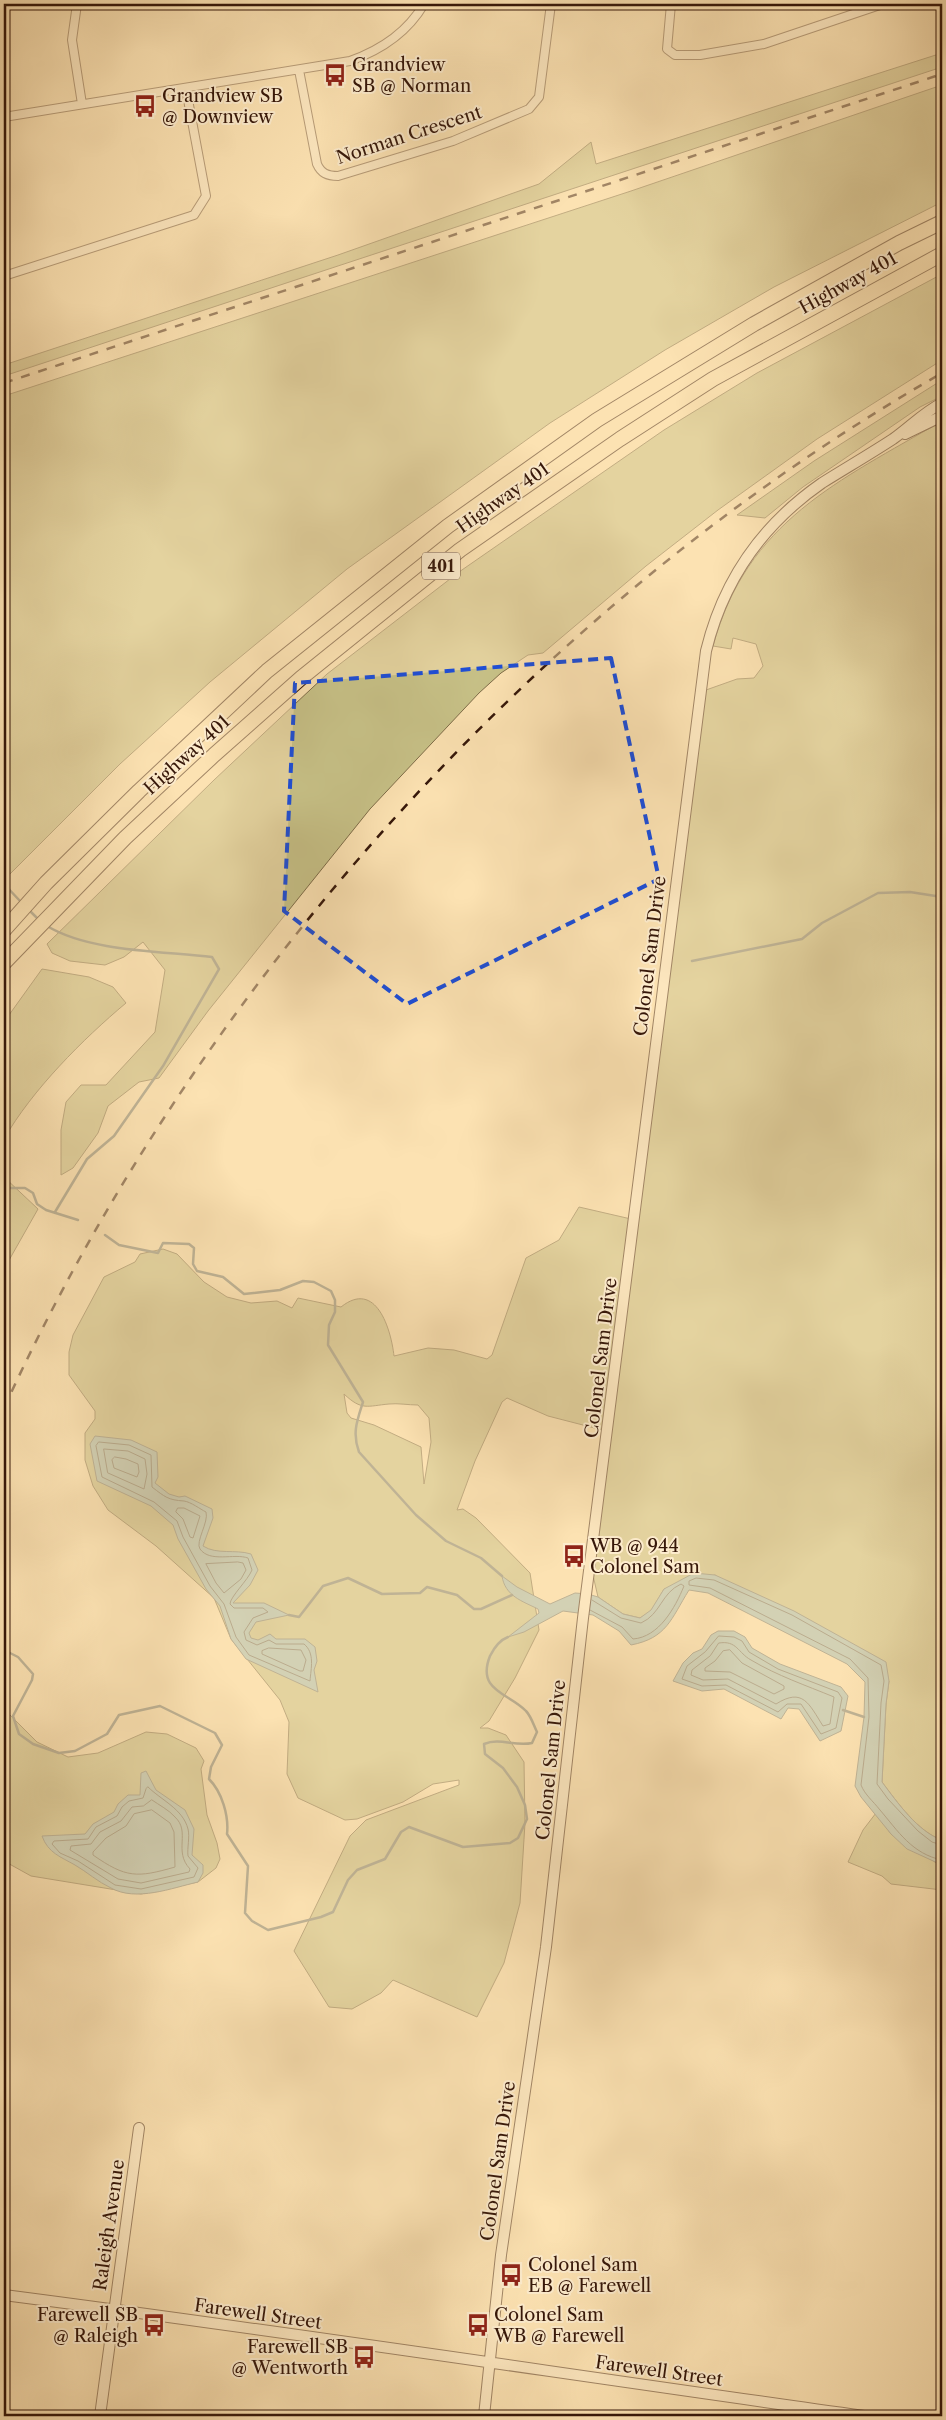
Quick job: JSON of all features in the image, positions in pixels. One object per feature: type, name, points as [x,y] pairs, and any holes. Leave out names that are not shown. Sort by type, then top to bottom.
[{"type":"highway","name":"Highway 401","points":[[4,930],[46,884],[139,791],[266,671],[448,526],[597,420],[754,324],[899,243],[942,222]]},
{"type":"highway","name":"Highway 401","points":[[4,963],[125,838],[214,755],[301,678],[460,550],[620,439],[713,379],[942,254]]},
{"type":"street","points":[[77,4],[72,40],[82,104]]},
{"type":"street","points":[[4,117],[350,61],[369,54],[399,35],[410,25],[424,4]]},
{"type":"street","name":"Norman Crescent","points":[[299,70],[317,164],[320,170],[326,174],[338,176],[453,141],[529,109],[538,97],[551,4]]},
{"type":"street","points":[[671,4],[667,49],[675,55],[700,55],[764,44],[883,4]]},
{"type":"street","points":[[4,276],[194,215],[206,196],[186,89]]},
{"type":"street","name":"Colonel Sam Drive","points":[[484,2416],[501,2255],[546,1947],[583,1618],[702,673],[711,633],[727,590],[741,565],[767,530],[802,498],[894,438],[921,415],[942,403]]},
{"type":"street","name":"Colonel Sam Drive","points":[[894,438],[942,416]]},
{"type":"street","name":"Raleigh Avenue","points":[[100,2416],[139,2128]]},
{"type":"street","name":"Farewell Street","points":[[4,2295],[864,2416]]},
{"type":"highlighted area","points":[[611,658],[659,879],[407,1004],[284,911],[295,683]]},
{"type":"shaded area","points":[[942,53],[942,67],[4,376],[4,365],[338,255],[539,184],[591,142],[596,164]]},
{"type":"shaded area","points":[[942,85],[942,202],[774,287],[665,350],[550,423],[347,569],[210,682],[120,764],[4,880],[4,396],[631,191]]},
{"type":"shaded area","points":[[942,274],[942,360],[817,439],[718,510],[646,566],[543,653],[528,655],[501,673],[479,693],[370,809],[208,1011],[159,1078],[139,1082],[108,1106],[98,1133],[73,1168],[61,1175],[61,1130],[66,1102],[81,1085],[106,1085],[155,1032],[165,970],[143,942],[124,957],[105,965],[70,961],[52,953],[47,944],[214,780],[327,674],[459,572],[664,430],[757,373]]},
{"type":"shaded area","points":[[942,380],[942,396],[920,407],[803,487],[765,518],[737,515],[814,461]]},
{"type":"shaded area","points":[[942,421],[942,1840],[933,1836],[916,1823],[882,1782],[889,1681],[715,1575],[664,1589],[651,1611],[640,1618],[623,1614],[598,1597],[592,1571],[610,1432],[548,1416],[507,1398],[502,1402],[475,1461],[457,1510],[463,1509],[476,1518],[530,1573],[539,1630],[515,1678],[489,1721],[480,1728],[488,1728],[506,1735],[524,1762],[525,1823],[520,1903],[504,1963],[477,2017],[393,1980],[381,1993],[352,2009],[329,2007],[294,1951],[350,1836],[366,1820],[459,1785],[459,1780],[433,1784],[403,1802],[357,1819],[345,1820],[298,1798],[287,1774],[289,1722],[280,1700],[231,1639],[214,1598],[156,1546],[108,1510],[93,1486],[85,1460],[85,1433],[95,1419],[95,1411],[69,1375],[69,1352],[73,1335],[104,1277],[135,1262],[140,1254],[163,1249],[177,1254],[204,1282],[227,1297],[251,1303],[277,1301],[292,1308],[298,1298],[341,1307],[353,1300],[364,1299],[372,1303],[380,1311],[389,1333],[394,1356],[428,1348],[454,1350],[487,1359],[492,1355],[526,1258],[559,1240],[579,1207],[631,1219],[706,690],[737,679],[754,678],[763,666],[756,644],[733,638],[731,649],[713,646],[728,603],[749,567],[773,536],[802,509],[833,486],[868,464]],"holes":[[[344,1394],[365,1406],[418,1405],[429,1418],[431,1442],[424,1484],[421,1447],[374,1425],[351,1418],[347,1413]]]},
{"type":"shaded area","points":[[42,969],[89,977],[113,987],[126,1003],[59,1066],[29,1102],[4,1139],[4,1022]]},
{"type":"shaded area","points":[[4,1177],[38,1209],[8,1262],[4,1273]]},
{"type":"shaded area","points":[[4,1709],[37,1742],[68,1757],[98,1753],[146,1732],[167,1734],[196,1748],[204,1761],[201,1769],[207,1815],[217,1843],[220,1859],[216,1868],[198,1882],[141,1894],[31,1876],[4,1861]]},
{"type":"shaded area","points":[[876,1813],[891,1834],[942,1865],[942,1890],[891,1884],[882,1876],[848,1862],[863,1830]]},
{"type":"water","points":[[95,1436],[131,1440],[157,1452],[158,1477],[155,1483],[169,1494],[179,1497],[185,1496],[212,1509],[213,1518],[203,1546],[220,1551],[251,1554],[258,1570],[250,1585],[233,1603],[264,1603],[289,1615],[256,1622],[249,1633],[251,1638],[258,1640],[270,1634],[276,1639],[305,1639],[315,1647],[317,1661],[314,1670],[318,1692],[246,1659],[231,1639],[220,1606],[206,1589],[178,1539],[173,1525],[151,1506],[97,1481],[90,1444]]},
{"type":"water","points":[[694,1573],[715,1575],[794,1611],[886,1662],[889,1681],[882,1782],[916,1823],[933,1836],[942,1840],[942,1865],[907,1849],[891,1834],[861,1797],[855,1786],[864,1717],[865,1682],[847,1664],[708,1593],[689,1590],[667,1626],[653,1638],[643,1642],[631,1645],[619,1631],[593,1615],[563,1611],[524,1632],[508,1637],[539,1613],[538,1609],[510,1593],[502,1576],[517,1587],[550,1604],[575,1593],[588,1594],[598,1597],[623,1614],[640,1618],[651,1610],[664,1589]]},
{"type":"water","points":[[718,1631],[734,1631],[745,1637],[752,1648],[780,1664],[841,1687],[848,1696],[841,1731],[820,1741],[799,1709],[788,1708],[781,1719],[724,1689],[702,1691],[673,1681],[683,1663],[693,1653],[702,1649],[711,1635]]},
{"type":"water","points":[[146,1771],[156,1790],[185,1810],[194,1829],[192,1855],[203,1865],[203,1873],[198,1882],[143,1894],[121,1892],[102,1883],[51,1851],[42,1836],[85,1834],[93,1824],[114,1812],[118,1804],[128,1795],[140,1795],[141,1773]]},
{"type":"waterway","points":[[4,884],[21,902]]},
{"type":"waterway","points":[[692,961],[802,939],[822,923],[878,893],[910,892],[942,897]]},
{"type":"waterway","points":[[29,910],[39,920]]},
{"type":"waterway","points":[[47,926],[64,935],[105,946],[212,957],[219,969],[163,1066],[114,1136],[87,1159],[55,1212]]},
{"type":"waterway","points":[[4,1188],[25,1188],[33,1193],[37,1204],[46,1210],[78,1220]]},
{"type":"waterway","points":[[105,1235],[119,1245],[158,1253],[163,1243],[189,1244],[194,1248],[193,1264],[197,1271],[223,1277],[244,1294],[280,1290],[303,1281],[314,1282],[331,1291],[335,1300],[335,1312],[329,1325],[328,1345],[363,1402],[357,1421],[356,1433],[359,1452],[416,1515],[446,1541],[481,1558],[502,1576]]},
{"type":"waterway","points":[[289,1615],[299,1617],[323,1586],[348,1578],[382,1594],[420,1593],[427,1587],[457,1595],[474,1609],[481,1609],[512,1595]]},
{"type":"waterway","points":[[4,1650],[18,1657],[33,1674],[32,1680],[13,1716],[19,1734],[33,1744],[59,1753],[75,1751],[107,1734],[119,1715],[160,1706],[215,1733],[222,1745],[211,1767],[209,1779],[214,1784],[224,1805],[227,1834],[248,1866],[245,1913],[252,1921],[268,1930],[321,1917],[333,1912],[348,1880],[357,1870],[385,1859],[401,1832],[409,1827],[463,1847],[510,1843],[518,1838],[527,1819],[525,1805],[517,1787],[503,1768],[485,1754],[484,1744],[496,1741],[520,1744],[532,1743],[537,1732],[526,1711],[496,1690],[487,1677],[487,1668],[493,1650],[502,1640],[508,1637]]},
{"type":"waterway","points":[[843,1710],[864,1717]]},
{"type":"railway","points":[[4,383],[942,74]]},
{"type":"railway","points":[[4,1408],[83,1252],[175,1100],[279,956],[394,819],[518,691],[652,573],[793,467],[942,373]]},
{"type":"place","name":"Grandview SB @ Norman","points":[[335,75]]},
{"type":"place","name":"Grandview SB @ Downview","points":[[145,106]]},
{"type":"place","name":"WB @ 944 Colonel Sam","points":[[574,1556]]},
{"type":"place","name":"Colonel Sam EB @ Farewell","points":[[511,2275]]},
{"type":"place","name":"Farewell SB @ Raleigh","points":[[154,2325]]},
{"type":"place","name":"Colonel Sam WB @ Farewell","points":[[478,2325]]},
{"type":"place","name":"Farewell SB @ Wentworth","points":[[364,2357]]}]
